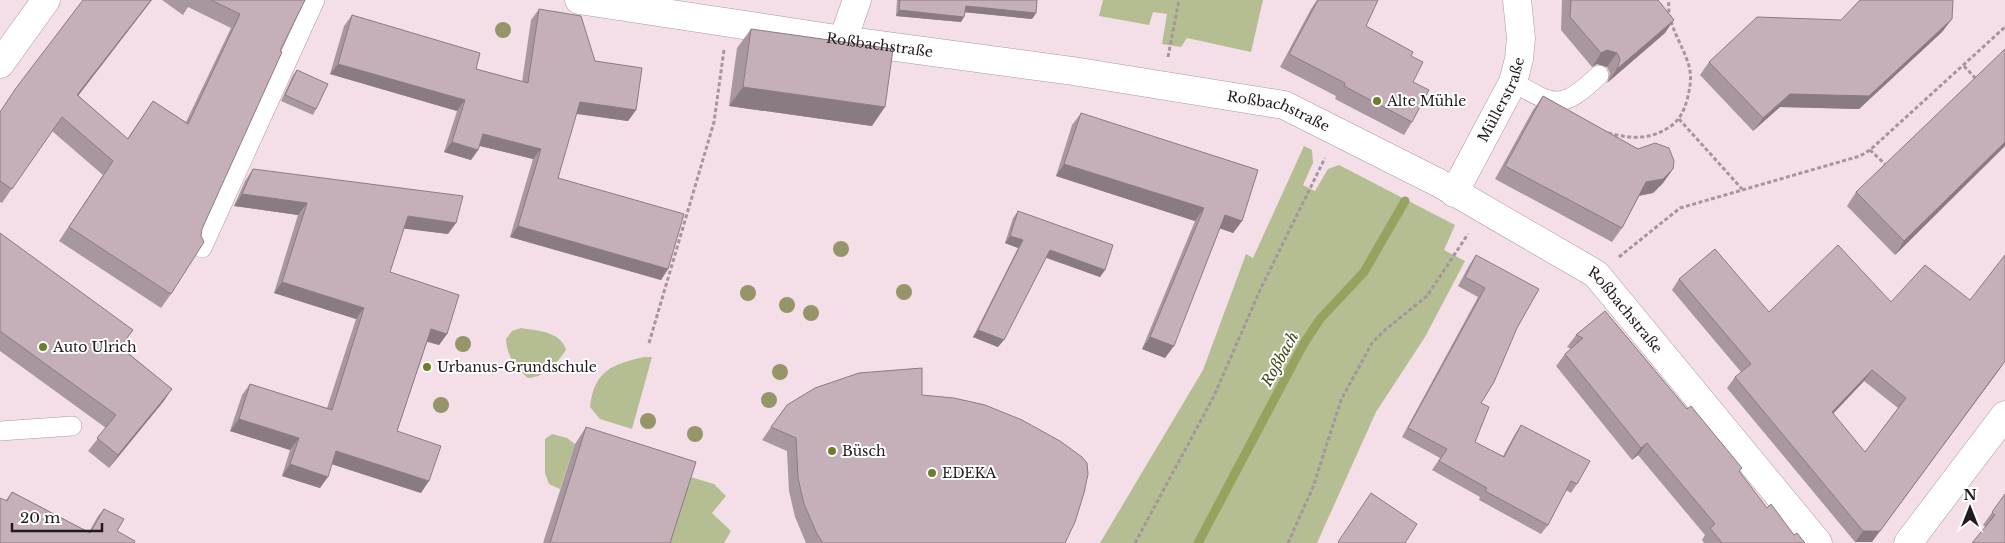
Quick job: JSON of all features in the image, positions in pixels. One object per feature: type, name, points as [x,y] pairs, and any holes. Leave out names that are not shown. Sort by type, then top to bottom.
[{"type":"street","points":[[0,64],[46,0]]},
{"type":"street","name":"Roßbachstraße","points":[[579,0],[842,40],[1073,71],[1284,105],[1454,193],[1596,274],[1818,543]]},
{"type":"street","points":[[842,40],[857,0]]},
{"type":"street","name":"Müllerstraße","points":[[1454,193],[1513,82],[1519,59],[1520,38],[1516,0]]},
{"type":"street","points":[[1908,543],[2005,415]]},
{"type":"lane","points":[[202,248],[315,0]]},
{"type":"lane","points":[[1513,82],[1549,101],[1563,101],[1584,89],[1599,75]]},
{"type":"lane","points":[[0,431],[72,426]]},
{"type":"path","points":[[1167,62],[1179,0]]},
{"type":"path","points":[[1599,131],[1618,136],[1645,138],[1664,130],[1679,119],[1686,107],[1690,87],[1689,66],[1672,27],[1668,7],[1669,0]]},
{"type":"path","points":[[648,343],[714,122],[728,22]]},
{"type":"path","points":[[1596,274],[1680,208],[1860,156],[1870,150],[2005,27]]},
{"type":"path","points":[[1964,66],[1977,80]]},
{"type":"path","points":[[1679,119],[1742,189]]},
{"type":"path","points":[[1135,543],[1214,396],[1260,290],[1339,132]]},
{"type":"path","points":[[1870,150],[1887,166]]},
{"type":"path","points":[[1288,543],[1313,487],[1341,400],[1372,343],[1384,330],[1427,296],[1455,256],[1483,209]]},
{"type":"green space","points":[[1103,0],[1263,0],[1251,52],[1187,38],[1181,47],[1162,44],[1167,14],[1153,12],[1149,25],[1099,16]]},
{"type":"green space","points":[[1304,146],[1312,150],[1313,163],[1303,185],[1315,191],[1328,169],[1339,165],[1455,225],[1444,250],[1465,261],[1425,337],[1376,412],[1317,543],[1100,543],[1203,370],[1246,254],[1253,258]]},
{"type":"green space","points":[[521,328],[554,335],[566,350],[554,365],[534,377],[528,378],[519,370],[510,356],[507,345],[506,339],[512,331]]},
{"type":"green space","points":[[644,357],[652,357],[632,429],[600,419],[590,407],[592,395],[600,377],[614,366]]},
{"type":"green space","points":[[552,434],[567,438],[575,444],[560,489],[549,484],[545,473],[545,439]]},
{"type":"green space","points":[[687,476],[714,484],[726,496],[712,513],[731,531],[724,543],[665,543]]},
{"type":"building","points":[[83,0],[151,0],[77,95],[128,139],[153,101],[188,124],[240,14],[211,0],[305,0],[280,51],[282,52],[202,229],[201,236],[204,242],[171,294],[69,227],[113,161],[62,117],[12,189],[0,181],[0,112]]},
{"type":"building","points":[[900,0],[1037,0],[1036,13],[966,6],[964,17],[899,10]]},
{"type":"building","points":[[1318,0],[1378,0],[1366,26],[1413,52],[1411,56],[1423,62],[1413,82],[1429,90],[1412,122],[1344,86],[1345,83],[1289,54]]},
{"type":"building","points":[[1571,0],[1658,0],[1674,20],[1617,69],[1620,59],[1617,53],[1607,50],[1601,53],[1570,17]]},
{"type":"building","points":[[1860,0],[1953,0],[1952,19],[1869,96],[1790,94],[1763,118],[1709,62],[1757,17],[1841,20]]},
{"type":"building","points":[[539,9],[581,16],[595,61],[642,68],[636,110],[580,102],[558,178],[684,214],[668,269],[518,226],[541,149],[483,134],[478,150],[452,142],[465,100],[338,64],[352,15],[480,53],[476,69],[528,83]]},
{"type":"building","points":[[751,29],[893,49],[885,107],[743,87]]},
{"type":"building","points":[[2005,49],[2005,142],[1904,241],[1856,192]]},
{"type":"building","points":[[297,70],[328,84],[316,109],[285,95]]},
{"type":"building","points":[[1543,96],[1638,149],[1655,143],[1669,148],[1674,161],[1673,169],[1663,179],[1646,182],[1622,228],[1505,166]]},
{"type":"building","points":[[1081,113],[1258,170],[1242,221],[1225,215],[1174,346],[1150,337],[1204,208],[1064,164]]},
{"type":"building","points":[[253,169],[463,196],[456,223],[408,216],[390,272],[459,295],[447,334],[431,329],[397,431],[441,446],[429,481],[336,451],[328,477],[290,464],[299,438],[239,419],[250,384],[332,410],[364,308],[282,282],[307,203],[242,194]]},
{"type":"building","points":[[1018,211],[1113,245],[1105,270],[1050,250],[1004,340],[978,330],[1023,240],[1010,236]]},
{"type":"building","points":[[0,233],[133,330],[120,347],[172,389],[118,455],[97,438],[116,415],[0,331]]},
{"type":"building","points":[[1838,245],[1891,302],[1925,265],[1970,300],[2005,255],[2005,361],[1880,531],[1863,531],[1735,377],[1751,364],[1679,279],[1715,249],[1769,312]],"holes":[[[1872,370],[1906,398],[1865,452],[1832,412]]]},
{"type":"building","points":[[1476,255],[1539,289],[1517,328],[1494,382],[1481,403],[1489,407],[1475,442],[1504,457],[1521,425],[1590,461],[1577,484],[1571,481],[1548,525],[1485,491],[1487,488],[1439,461],[1447,449],[1408,428],[1485,288],[1465,277]]},
{"type":"building","points":[[1605,311],[1687,409],[1691,406],[1742,468],[1739,471],[1767,508],[1771,504],[1794,535],[1797,533],[1805,543],[1722,543],[1710,528],[1715,524],[1647,443],[1641,448],[1565,354],[1583,338],[1576,335]]},
{"type":"building","name":"EDEKA","points":[[922,368],[922,395],[954,398],[985,405],[1022,420],[1060,441],[1087,463],[1088,474],[1084,493],[1075,522],[1065,543],[823,543],[804,504],[798,478],[796,438],[771,427],[787,405],[815,388],[859,373]]},
{"type":"building","points":[[586,427],[696,462],[670,543],[550,543]]},
{"type":"building","points":[[12,492],[90,533],[104,509],[124,519],[117,531],[135,541],[134,543],[0,543],[0,498],[7,501]]},
{"type":"building","points":[[1371,493],[1417,524],[1405,543],[1338,542]]},
{"type":"building","points":[[2005,494],[2005,543],[1972,543],[1995,515],[1992,512]]},
{"type":"waterway","name":"Roßbach","points":[[1198,543],[1303,345],[1320,319],[1364,272],[1405,201]]},
{"type":"place","name":"Alte Mühle","points":[[1377,101]]},
{"type":"place","name":"Auto Ulrich","points":[[43,347]]},
{"type":"place","name":"Urbanus-Grundschule","points":[[427,367]]},
{"type":"place","name":"Büsch","points":[[832,451]]},
{"type":"place","name":"EDEKA","points":[[932,473]]}]
